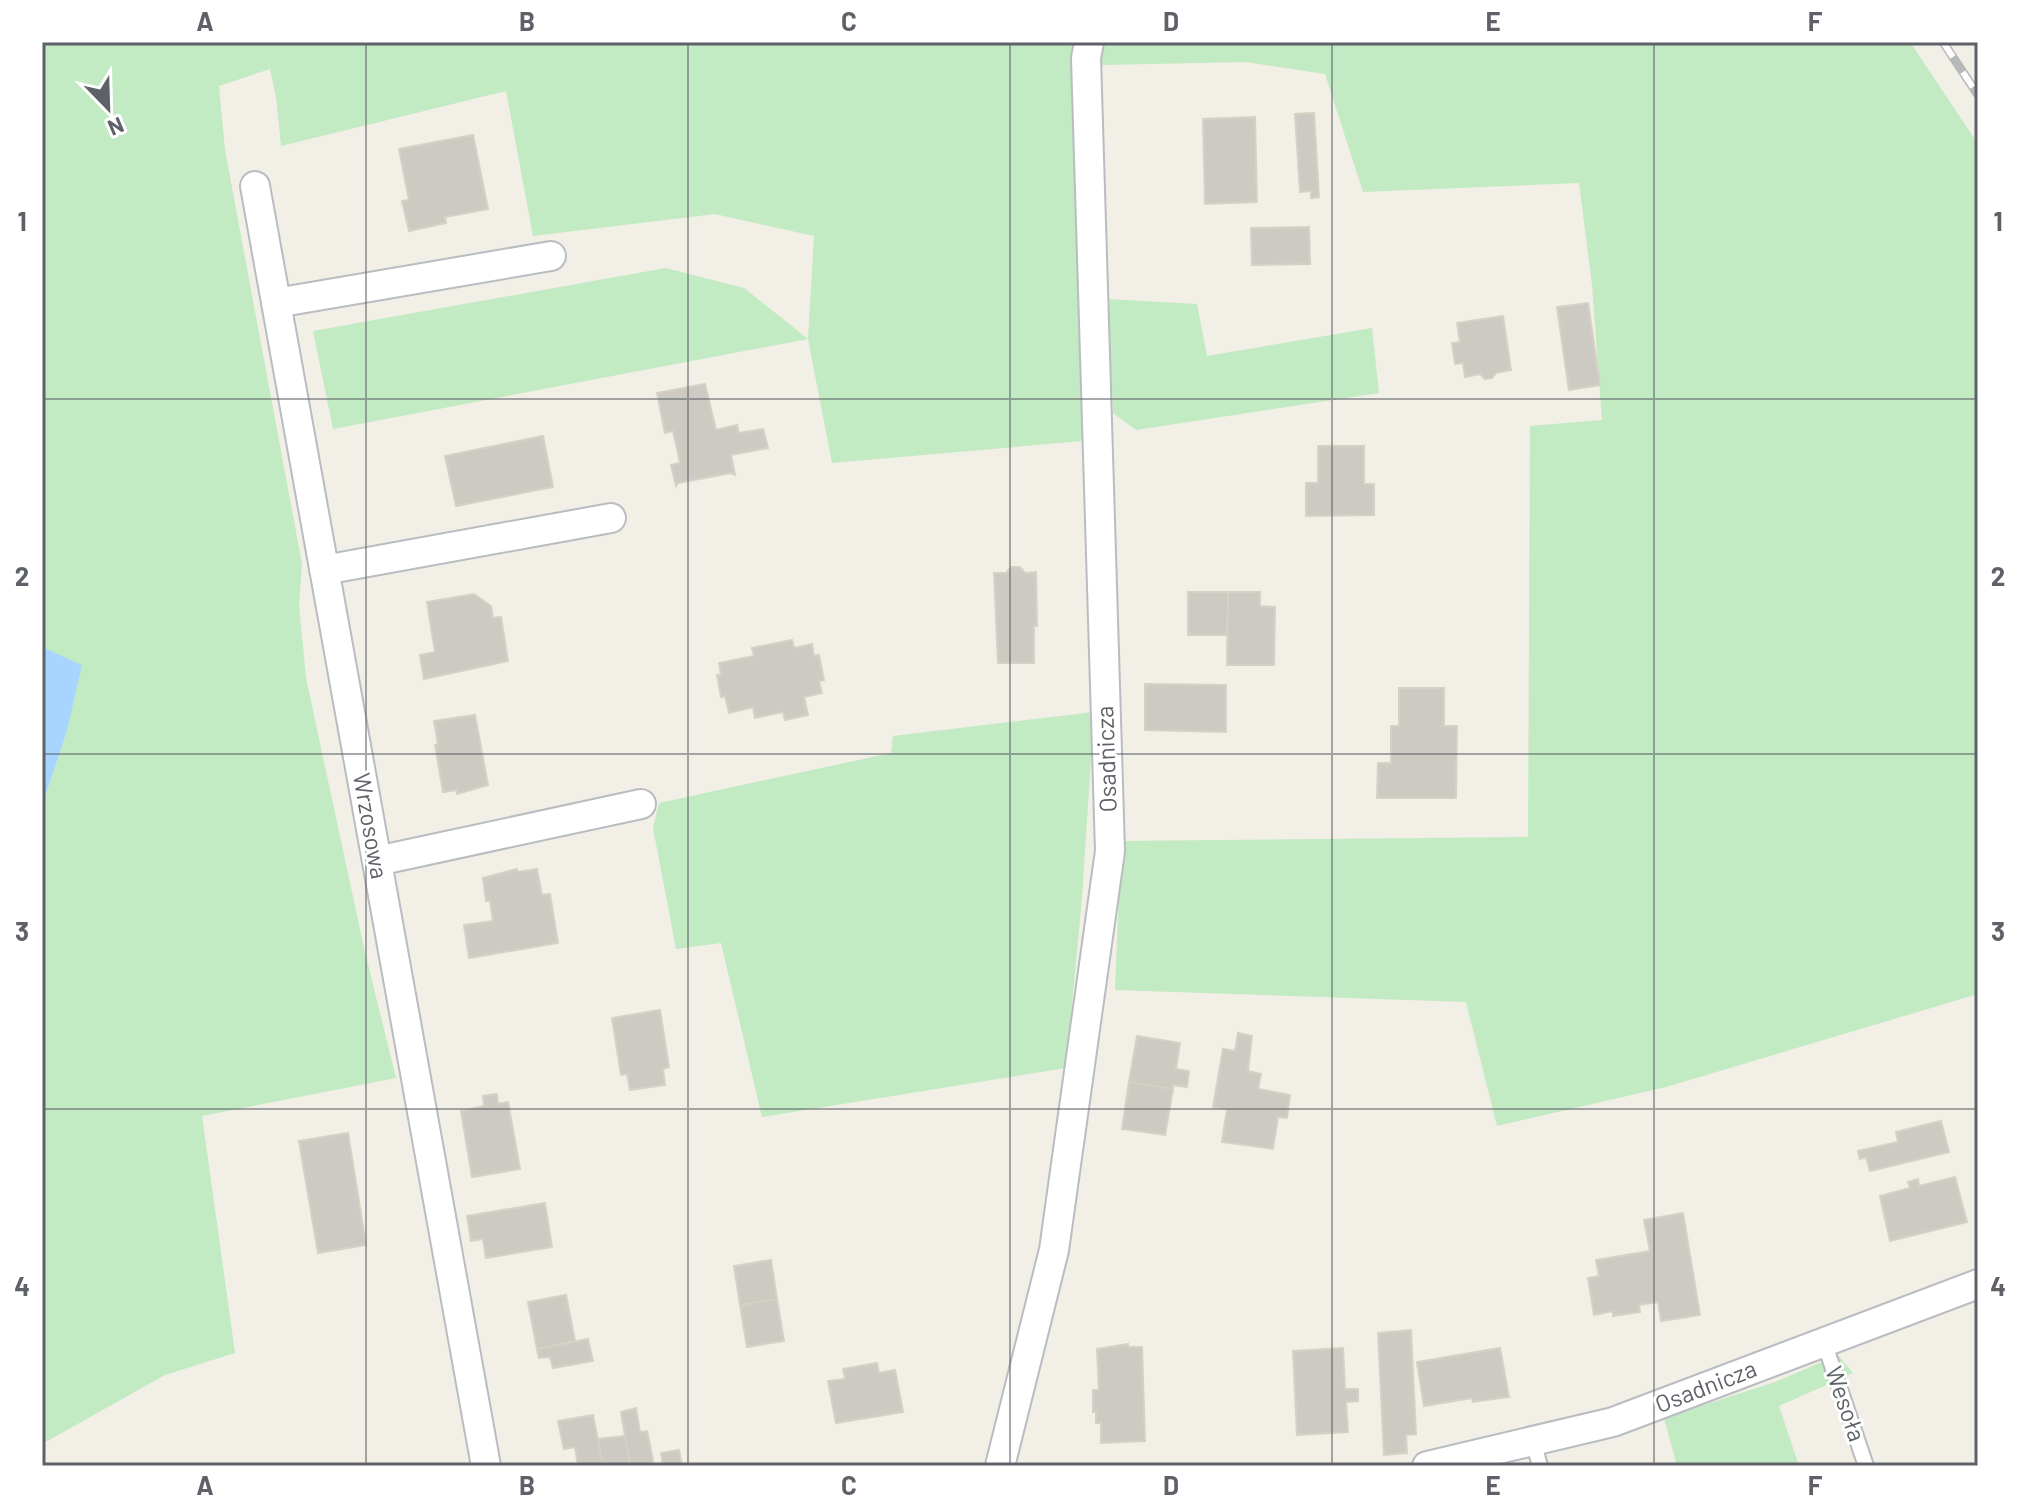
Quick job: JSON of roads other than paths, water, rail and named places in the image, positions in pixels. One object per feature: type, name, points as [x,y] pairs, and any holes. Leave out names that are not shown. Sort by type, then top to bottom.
[{"type":"street","name":"Osadnicza","points":[[1000,1466],[1054,1250],[1110,851],[1086,74],[1089,42]]},
{"type":"street","name":"Wrzosowa","points":[[255,186],[486,1466]]},
{"type":"street","points":[[276,303],[551,256]]},
{"type":"street","points":[[324,570],[611,518]]},
{"type":"street","points":[[377,861],[641,804]]},
{"type":"street","name":"Osadnicza","points":[[1427,1466],[1536,1453],[1978,1284]]},
{"type":"lane","name":"Wesoła","points":[[1824,1342],[1866,1466]]},
{"type":"water","points":[[42,647],[82,665],[66,734],[42,806]]},
{"type":"railway","points":[[1943,42],[1978,95]]}]
